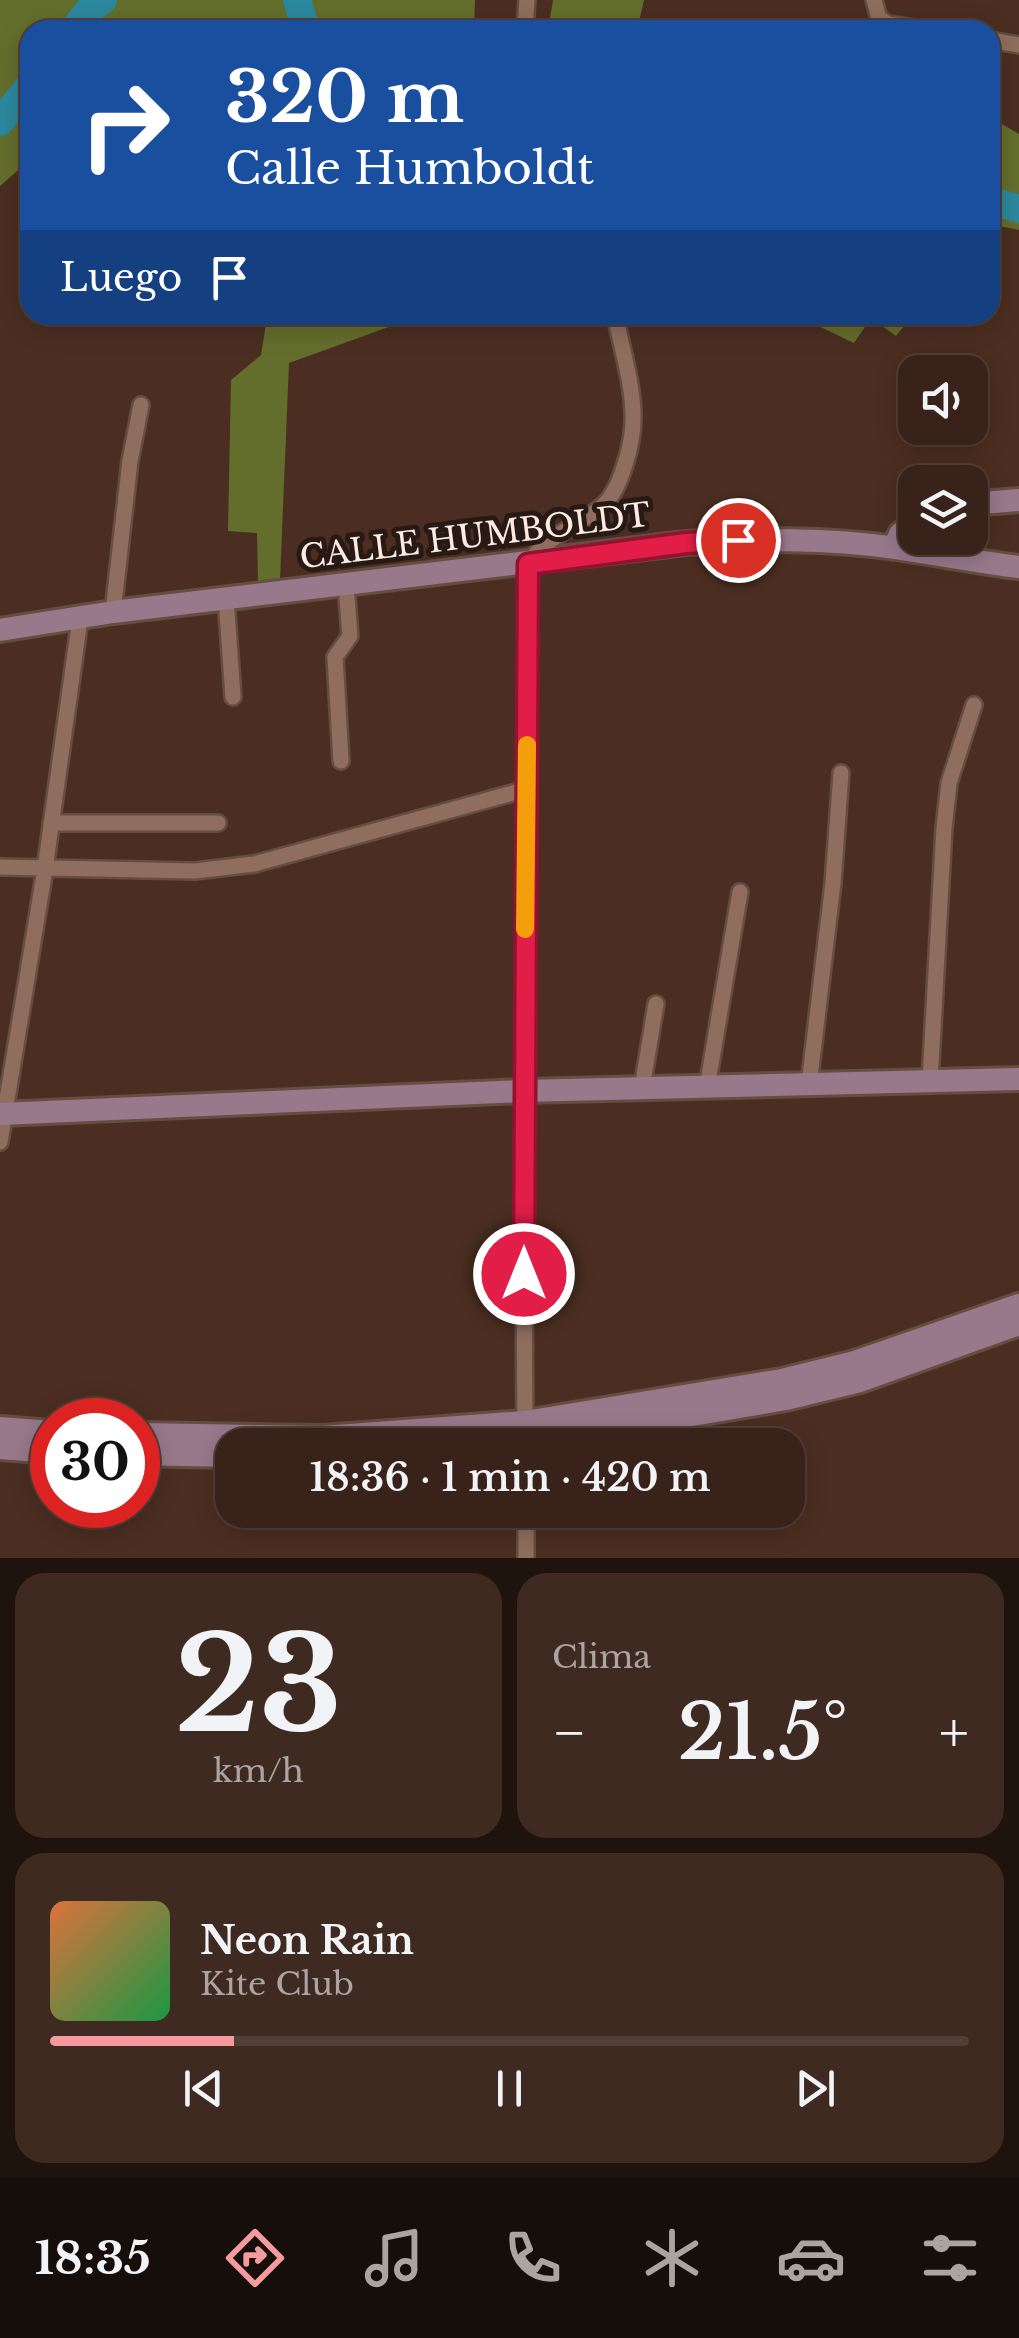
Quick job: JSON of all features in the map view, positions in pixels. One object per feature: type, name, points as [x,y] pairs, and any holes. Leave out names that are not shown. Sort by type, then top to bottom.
[{"type":"street","points":[[525,1428],[523,1091],[528,564],[556,534],[604,506],[626,461],[634,414],[617,325]]},
{"type":"street","points":[[112,612],[130,461],[141,406]]},
{"type":"street","points":[[988,503],[1019,500]]},
{"type":"street","points":[[894,548],[898,539]]},
{"type":"street","name":"CALLE HUMBOLDT","points":[[0,630],[112,612],[686,543],[794,540],[894,548],[1019,568]]},
{"type":"street","points":[[340,761],[335,657],[350,636],[346,585]]},
{"type":"street","points":[[226,598],[233,697]]},
{"type":"street","points":[[0,1142],[45,869],[80,619]]},
{"type":"street","points":[[930,1081],[944,828],[950,783],[974,705]]},
{"type":"street","points":[[809,1085],[841,773]]},
{"type":"street","points":[[0,867],[195,870],[254,864],[527,789]]},
{"type":"street","points":[[52,823],[218,823]]},
{"type":"street","points":[[706,1088],[740,892]]},
{"type":"street","points":[[642,1088],[656,1004]]},
{"type":"street","points":[[2,1114],[523,1091],[1019,1079]]},
{"type":"street","points":[[858,1371],[1019,1305]]},
{"type":"street","points":[[566,1428],[782,1380],[858,1371],[1019,1324]]},
{"type":"street","points":[[0,1428],[30,1430]]},
{"type":"street","points":[[160,1434],[215,1435]]},
{"type":"street","points":[[0,1448],[30,1450]]},
{"type":"street","points":[[160,1454],[215,1456]]},
{"type":"street","points":[[526,1528],[526,1558]]},
{"type":"green space","points":[[0,0],[475,0],[474,20],[20,20],[20,169],[0,186]]},
{"type":"green space","points":[[553,0],[644,0],[639,20],[550,20]]},
{"type":"green space","points":[[1000,123],[1019,134],[1019,230],[1000,226]]},
{"type":"green space","points":[[266,325],[394,325],[289,363],[280,580],[258,583],[257,533],[228,531],[231,380],[261,355]]},
{"type":"green space","points":[[816,325],[866,325],[854,343]]},
{"type":"green space","points":[[881,325],[905,325],[896,336]]},
{"type":"waterway","points":[[81,20],[103,0]]},
{"type":"waterway","points":[[297,0],[303,20]]},
{"type":"waterway","points":[[0,122],[20,97]]},
{"type":"waterway","points":[[1000,203],[1019,209]]},
{"type":"slow traffic","points":[[525,929],[527,745]]},
{"type":"route","points":[[524,1274],[528,564],[738,540]]}]
